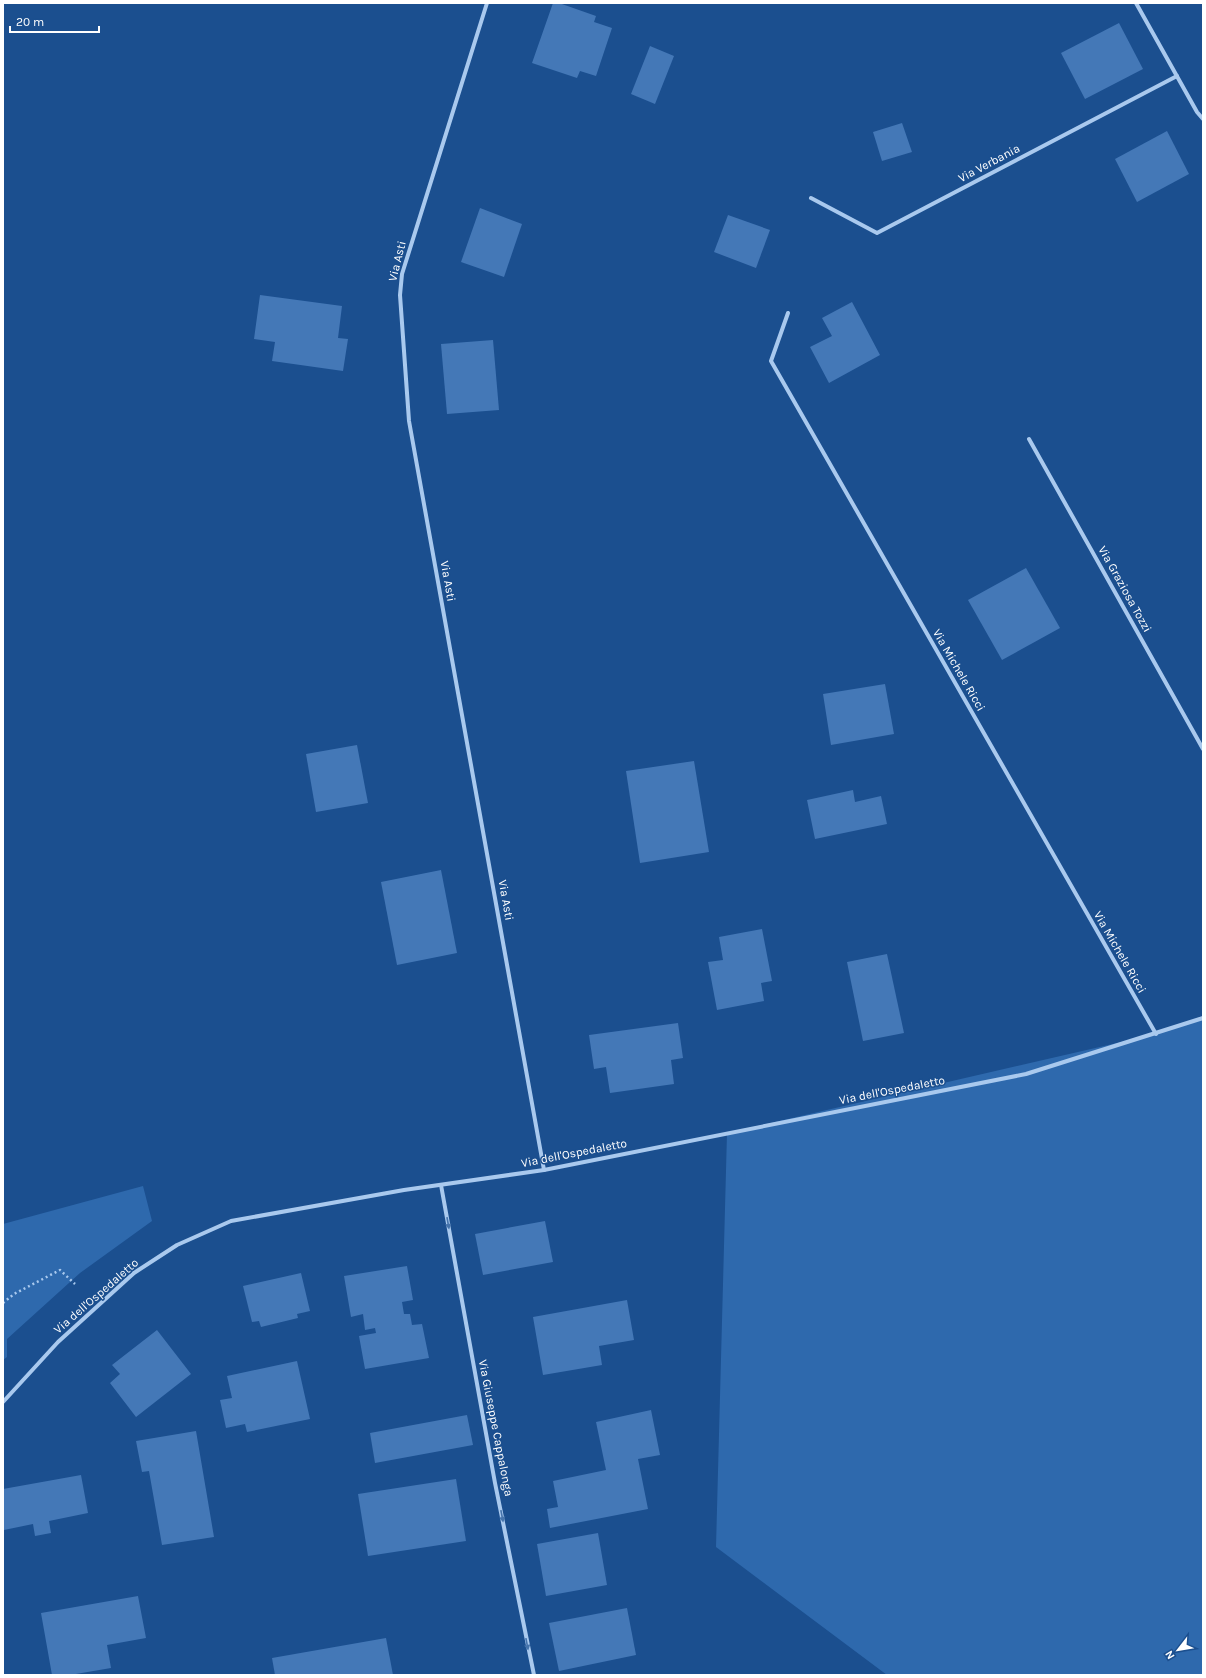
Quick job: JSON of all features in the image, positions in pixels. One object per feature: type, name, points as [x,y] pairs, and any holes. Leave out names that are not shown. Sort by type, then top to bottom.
[{"type":"street","name":"Via Asti","points":[[487,3],[402,274],[400,295],[409,422],[544,1170]]},
{"type":"street","points":[[1136,3],[1203,119]]},
{"type":"street","name":"Via Verbania","points":[[811,198],[877,233],[1177,76]]},
{"type":"street","name":"Via Michele Ricci","points":[[788,313],[771,361],[1156,1034]]},
{"type":"street","name":"Via Graziosa Tozzi","points":[[1029,439],[1203,749]]},
{"type":"street","name":"Via dell'Ospedaletto","points":[[3,1402],[58,1342],[134,1273],[177,1245],[232,1221],[404,1190],[544,1170],[1026,1074],[1203,1018]]},
{"type":"street","name":"Via Giuseppe Cappalonga","points":[[441,1185],[494,1475],[534,1675]]},
{"type":"path","points":[[3,1303],[14,1294],[60,1270],[75,1284]]},
{"type":"shaded area","points":[[1203,1018],[1203,1675],[887,1675],[716,1547],[727,1133],[1156,1034]]},
{"type":"shaded area","points":[[143,1186],[152,1221],[80,1273],[7,1339],[7,1357],[3,1360],[3,1224]]},
{"type":"building","points":[[553,3],[559,3],[596,16],[594,22],[612,28],[596,76],[580,71],[577,78],[532,63]]},
{"type":"building","points":[[1119,23],[1143,69],[1085,99],[1061,53]]},
{"type":"building","points":[[650,46],[674,56],[655,104],[631,94]]},
{"type":"building","points":[[902,123],[912,152],[882,161],[873,132]]},
{"type":"building","points":[[1167,131],[1189,174],[1137,202],[1115,159]]},
{"type":"building","points":[[480,208],[522,224],[504,277],[461,262]]},
{"type":"building","points":[[728,215],[770,230],[756,268],[714,252]]},
{"type":"building","points":[[260,295],[342,306],[338,338],[348,339],[343,371],[272,361],[275,342],[254,339]]},
{"type":"building","points":[[852,302],[880,355],[829,383],[810,347],[832,336],[822,318]]},
{"type":"building","points":[[493,340],[499,410],[447,414],[441,344]]},
{"type":"building","points":[[1026,568],[1060,628],[1002,660],[968,600]]},
{"type":"building","points":[[885,684],[894,734],[831,745],[823,694]]},
{"type":"building","points":[[357,745],[368,803],[316,812],[306,754]]},
{"type":"building","points":[[694,761],[709,852],[640,863],[626,771]]},
{"type":"building","points":[[853,790],[855,802],[881,796],[887,824],[815,839],[807,800]]},
{"type":"building","points":[[441,870],[457,953],[397,965],[381,882]]},
{"type":"building","points":[[762,929],[772,981],[761,983],[764,1001],[717,1010],[708,962],[723,960],[719,937]]},
{"type":"building","points":[[887,954],[904,1033],[863,1041],[847,962]]},
{"type":"building","points":[[678,1023],[683,1058],[671,1060],[674,1084],[610,1093],[606,1067],[594,1069],[589,1035]]},
{"type":"building","points":[[545,1221],[553,1262],[483,1275],[475,1234]]},
{"type":"building","points":[[407,1266],[413,1300],[402,1302],[404,1314],[410,1314],[412,1325],[422,1324],[429,1358],[365,1369],[359,1336],[376,1333],[375,1328],[365,1330],[363,1314],[351,1317],[344,1276]]},
{"type":"building","points":[[301,1273],[310,1311],[297,1314],[298,1318],[261,1327],[259,1321],[252,1322],[243,1286]]},
{"type":"building","points":[[627,1300],[634,1340],[599,1346],[602,1365],[543,1375],[533,1317]]},
{"type":"building","points":[[157,1330],[191,1374],[136,1417],[110,1383],[120,1374],[112,1365]]},
{"type":"building","points":[[297,1361],[310,1419],[247,1432],[245,1424],[226,1428],[220,1400],[232,1398],[227,1376]]},
{"type":"building","points":[[651,1410],[660,1455],[638,1459],[648,1509],[550,1528],[547,1509],[558,1507],[553,1481],[606,1470],[596,1422]]},
{"type":"building","points":[[467,1415],[473,1445],[375,1463],[370,1433]]},
{"type":"building","points":[[196,1431],[214,1537],[162,1545],[149,1471],[142,1472],[136,1441]]},
{"type":"building","points":[[81,1475],[88,1513],[49,1521],[51,1533],[35,1536],[33,1524],[4,1530],[3,1489]]},
{"type":"building","points":[[456,1479],[466,1541],[368,1556],[358,1494]]},
{"type":"building","points":[[598,1533],[607,1585],[546,1596],[537,1544]]},
{"type":"building","points":[[138,1596],[146,1638],[107,1645],[111,1668],[70,1675],[52,1675],[41,1613]]},
{"type":"building","points":[[627,1608],[636,1655],[559,1671],[549,1623]]},
{"type":"building","points":[[386,1638],[393,1675],[275,1675],[272,1658]]}]
